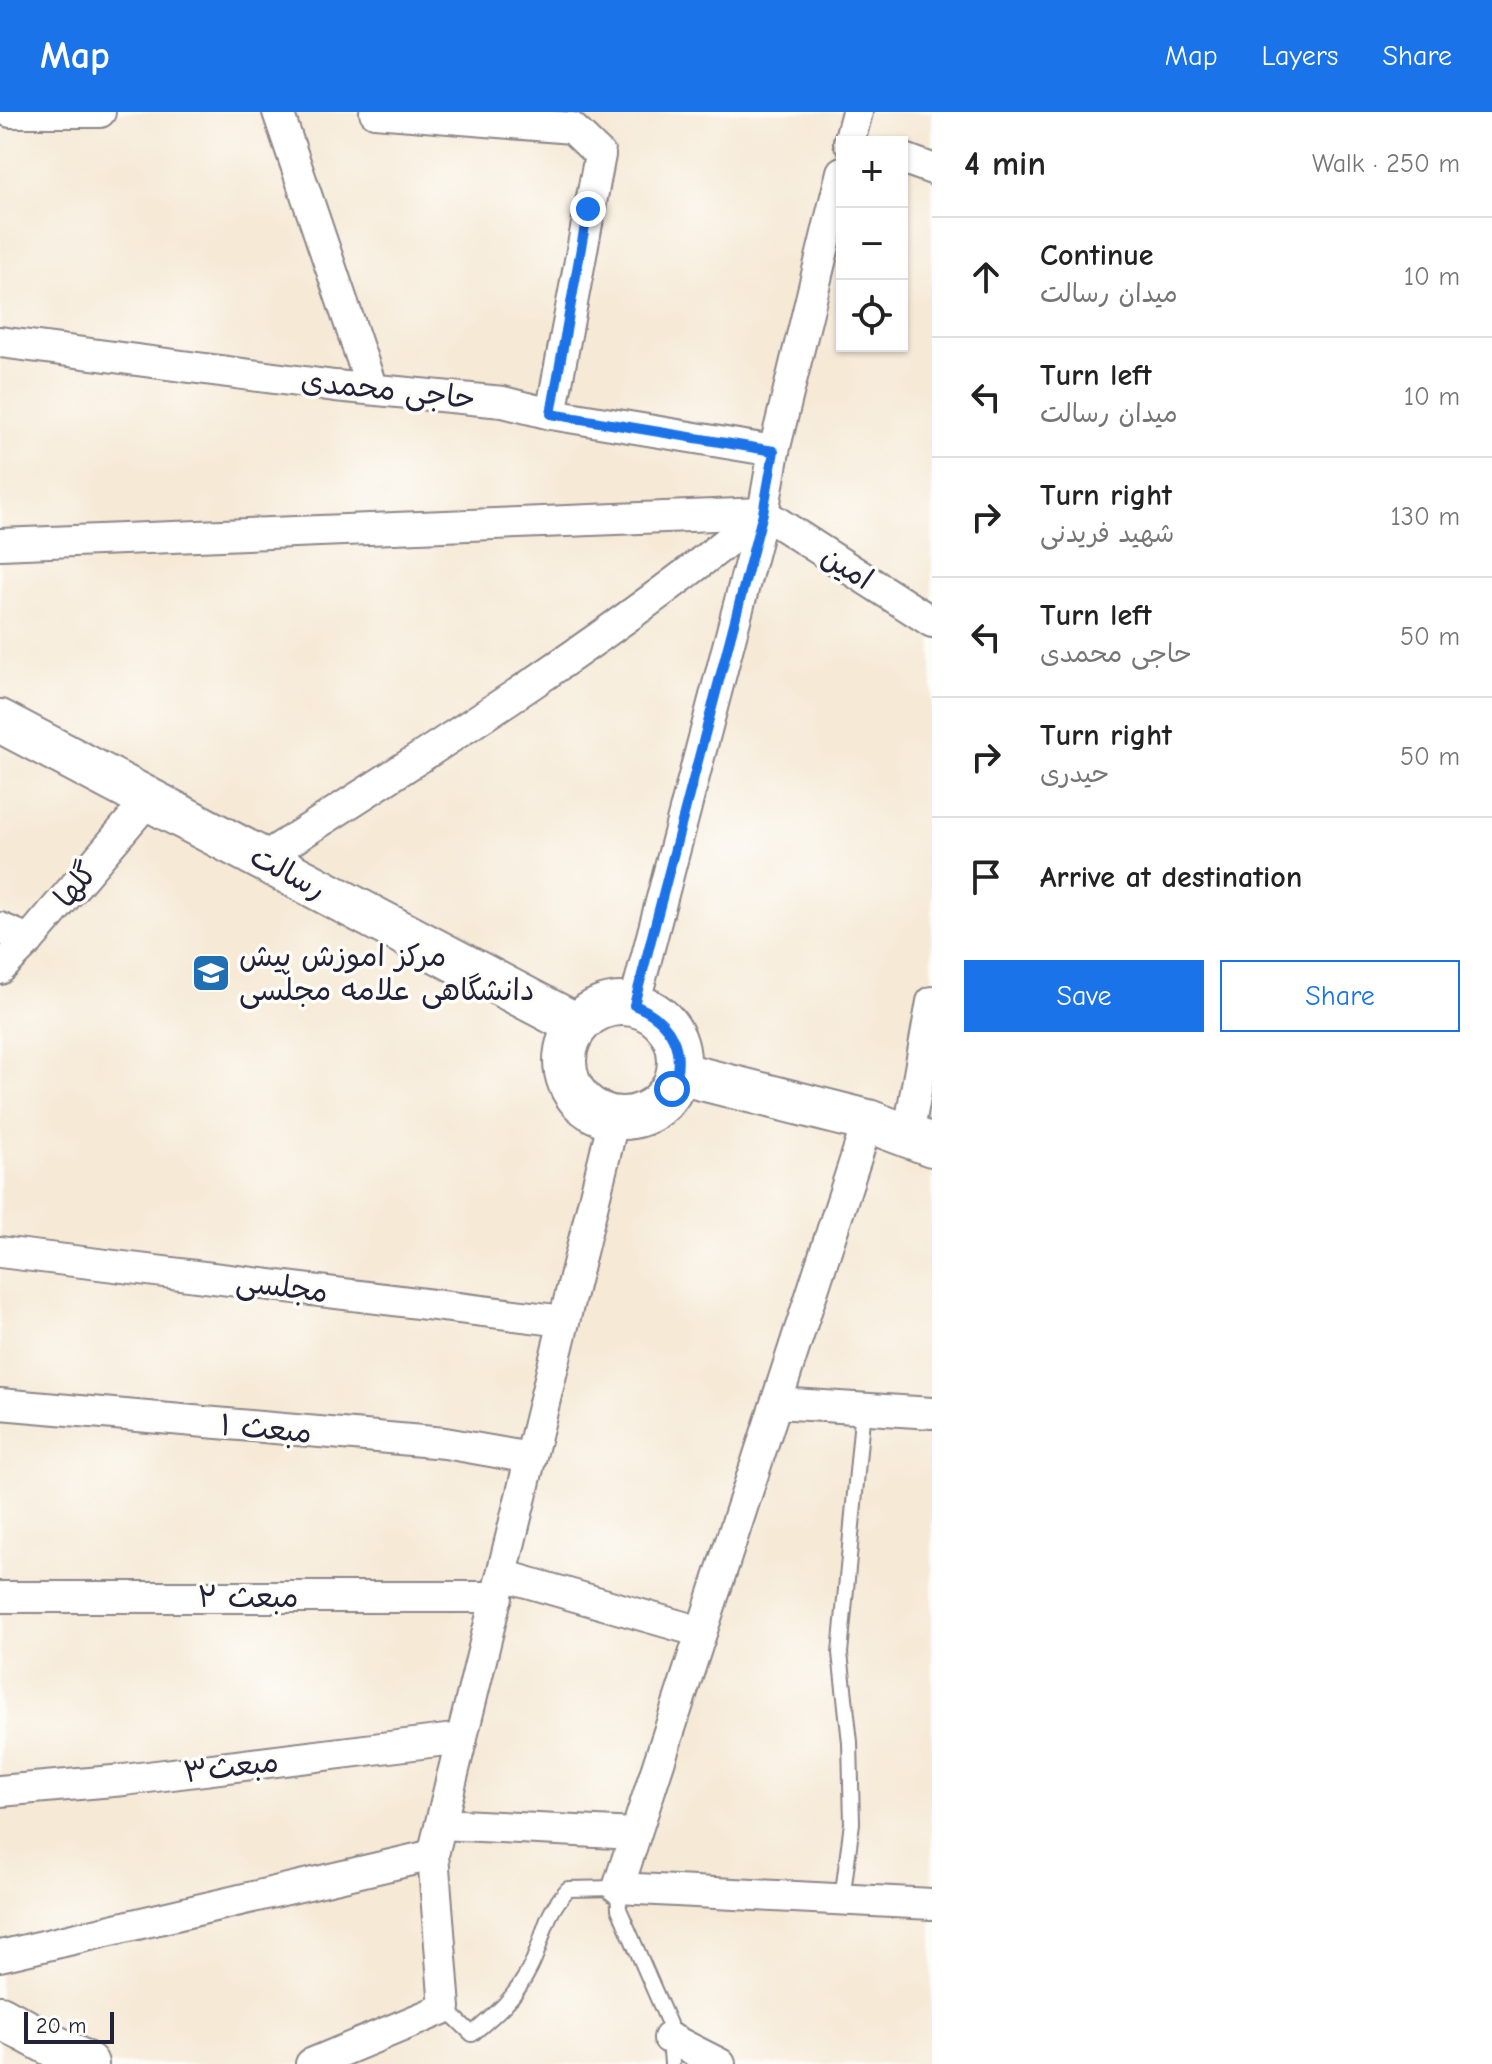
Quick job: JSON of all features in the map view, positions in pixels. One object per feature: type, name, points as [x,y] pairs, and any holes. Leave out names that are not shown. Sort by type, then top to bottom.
[{"type":"street","points":[[10,112],[20,115],[100,112]]},
{"type":"street","points":[[278,112],[372,389]]},
{"type":"street","points":[[375,112],[572,128],[600,155],[551,414]]},
{"type":"street","points":[[908,160],[932,169]]},
{"type":"street","points":[[634,1005],[763,513],[774,451],[836,197]]},
{"type":"street","name":"حاجی محمدی","points":[[0,342],[372,389],[503,402],[551,414],[774,451]]},
{"type":"street","points":[[0,544],[763,513]]},
{"type":"street","points":[[262,859],[563,666],[688,574],[763,513]]},
{"type":"street","name":"امین","points":[[763,513],[932,622]]},
{"type":"street","name":"رسالت","points":[[0,721],[577,1025]]},
{"type":"street","name":"گلها","points":[[0,969],[29,940],[149,799]]},
{"type":"street","points":[[0,928],[29,940]]},
{"type":"street","points":[[678,1073],[868,1121],[920,1140],[932,1002]]},
{"type":"street","points":[[634,1005],[651,1011],[670,1030],[679,1055],[678,1073],[662,1103],[648,1113],[614,1118],[595,1112],[579,1099],[569,1082],[565,1063],[567,1043],[577,1025],[602,1007],[634,1005]]},
{"type":"street","points":[[311,2064],[445,2008],[433,1855],[614,1118]]},
{"type":"street","points":[[868,1121],[618,1888],[932,1904]]},
{"type":"street","name":"مجلسی","points":[[0,1252],[564,1321]]},
{"type":"street","points":[[777,1403],[932,1413]]},
{"type":"street","name":"مبعث ۱","points":[[0,1404],[445,1443],[530,1458]]},
{"type":"street","name":"مبعث ۲","points":[[0,1597],[499,1586],[701,1632]]},
{"type":"street","name":"مبعث۳","points":[[0,1791],[124,1780],[462,1738]]},
{"type":"street","points":[[441,1824],[635,1834]]},
{"type":"street","points":[[0,1956],[433,1855]]},
{"type":"street","points":[[0,2017],[87,2064]]},
{"type":"street","points":[[670,2051],[720,2064]]},
{"type":"lane","points":[[842,1900],[852,1823],[850,1742],[840,1653],[863,1408]]},
{"type":"lane","points":[[445,2008],[472,2034],[510,2002],[531,1967],[550,1908],[568,1889],[618,1888],[619,1909],[669,2024],[670,2051]]},
{"type":"place","name":"مرکز اموزش پیش دانشگاهی علامه مجلسی","points":[[211,973]]},
{"type":"route","points":[[588,209],[551,414],[774,451],[763,513],[634,1005],[651,1011],[665,1023],[675,1038],[679,1055],[678,1073],[672,1089]]}]
